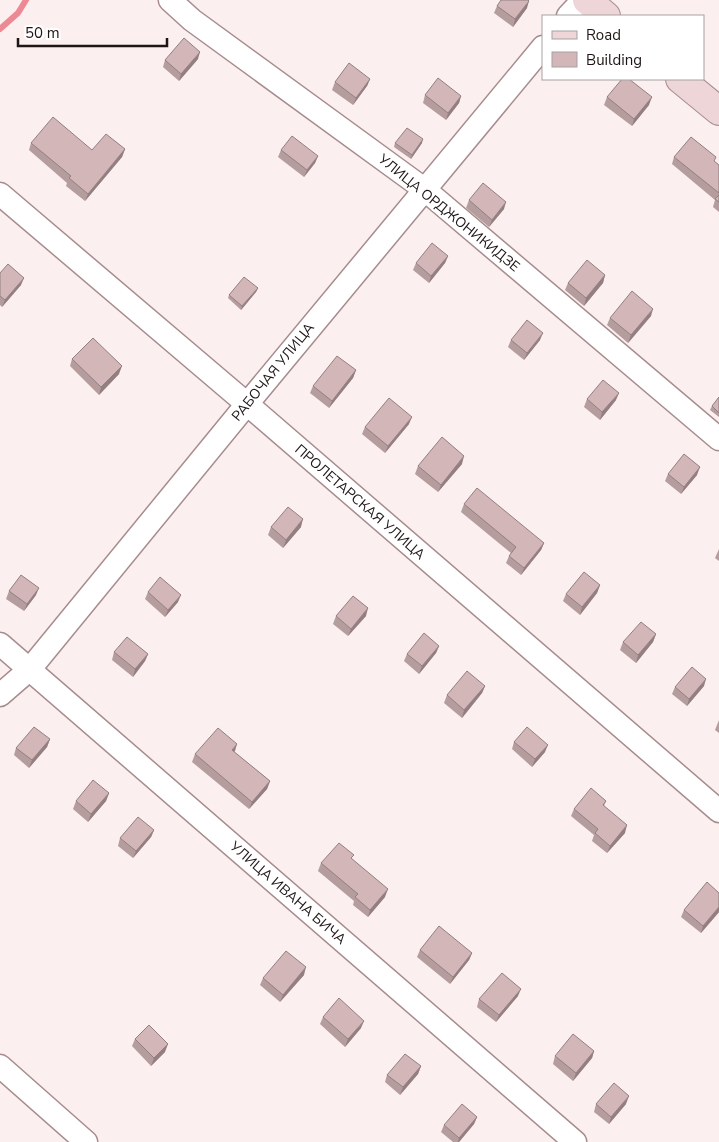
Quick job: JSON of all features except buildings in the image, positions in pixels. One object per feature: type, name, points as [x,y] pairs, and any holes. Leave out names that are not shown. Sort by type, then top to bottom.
[{"type":"main road","points":[[587,0],[605,15]]},
{"type":"main road","points":[[681,80],[719,111]]},
{"type":"street","name":"УЛИЦА ОРДЖОНИКИДЗЕ","points":[[170,0],[192,20],[424,189],[719,438]]},
{"type":"street","points":[[569,15],[583,0]]},
{"type":"street","name":"РАБОЧАЯ УЛИЦА","points":[[0,695],[30,670],[424,189],[542,48]]},
{"type":"street","name":"ПРОЛЕТАРСКАЯ УЛИЦА","points":[[0,194],[247,404],[719,812]]},
{"type":"street","name":"УЛИЦА ИВАНА БИЧА","points":[[0,644],[575,1142]]},
{"type":"street","points":[[0,1066],[86,1142]]},
{"type":"waterway","points":[[0,29],[18,13],[26,0]]}]
